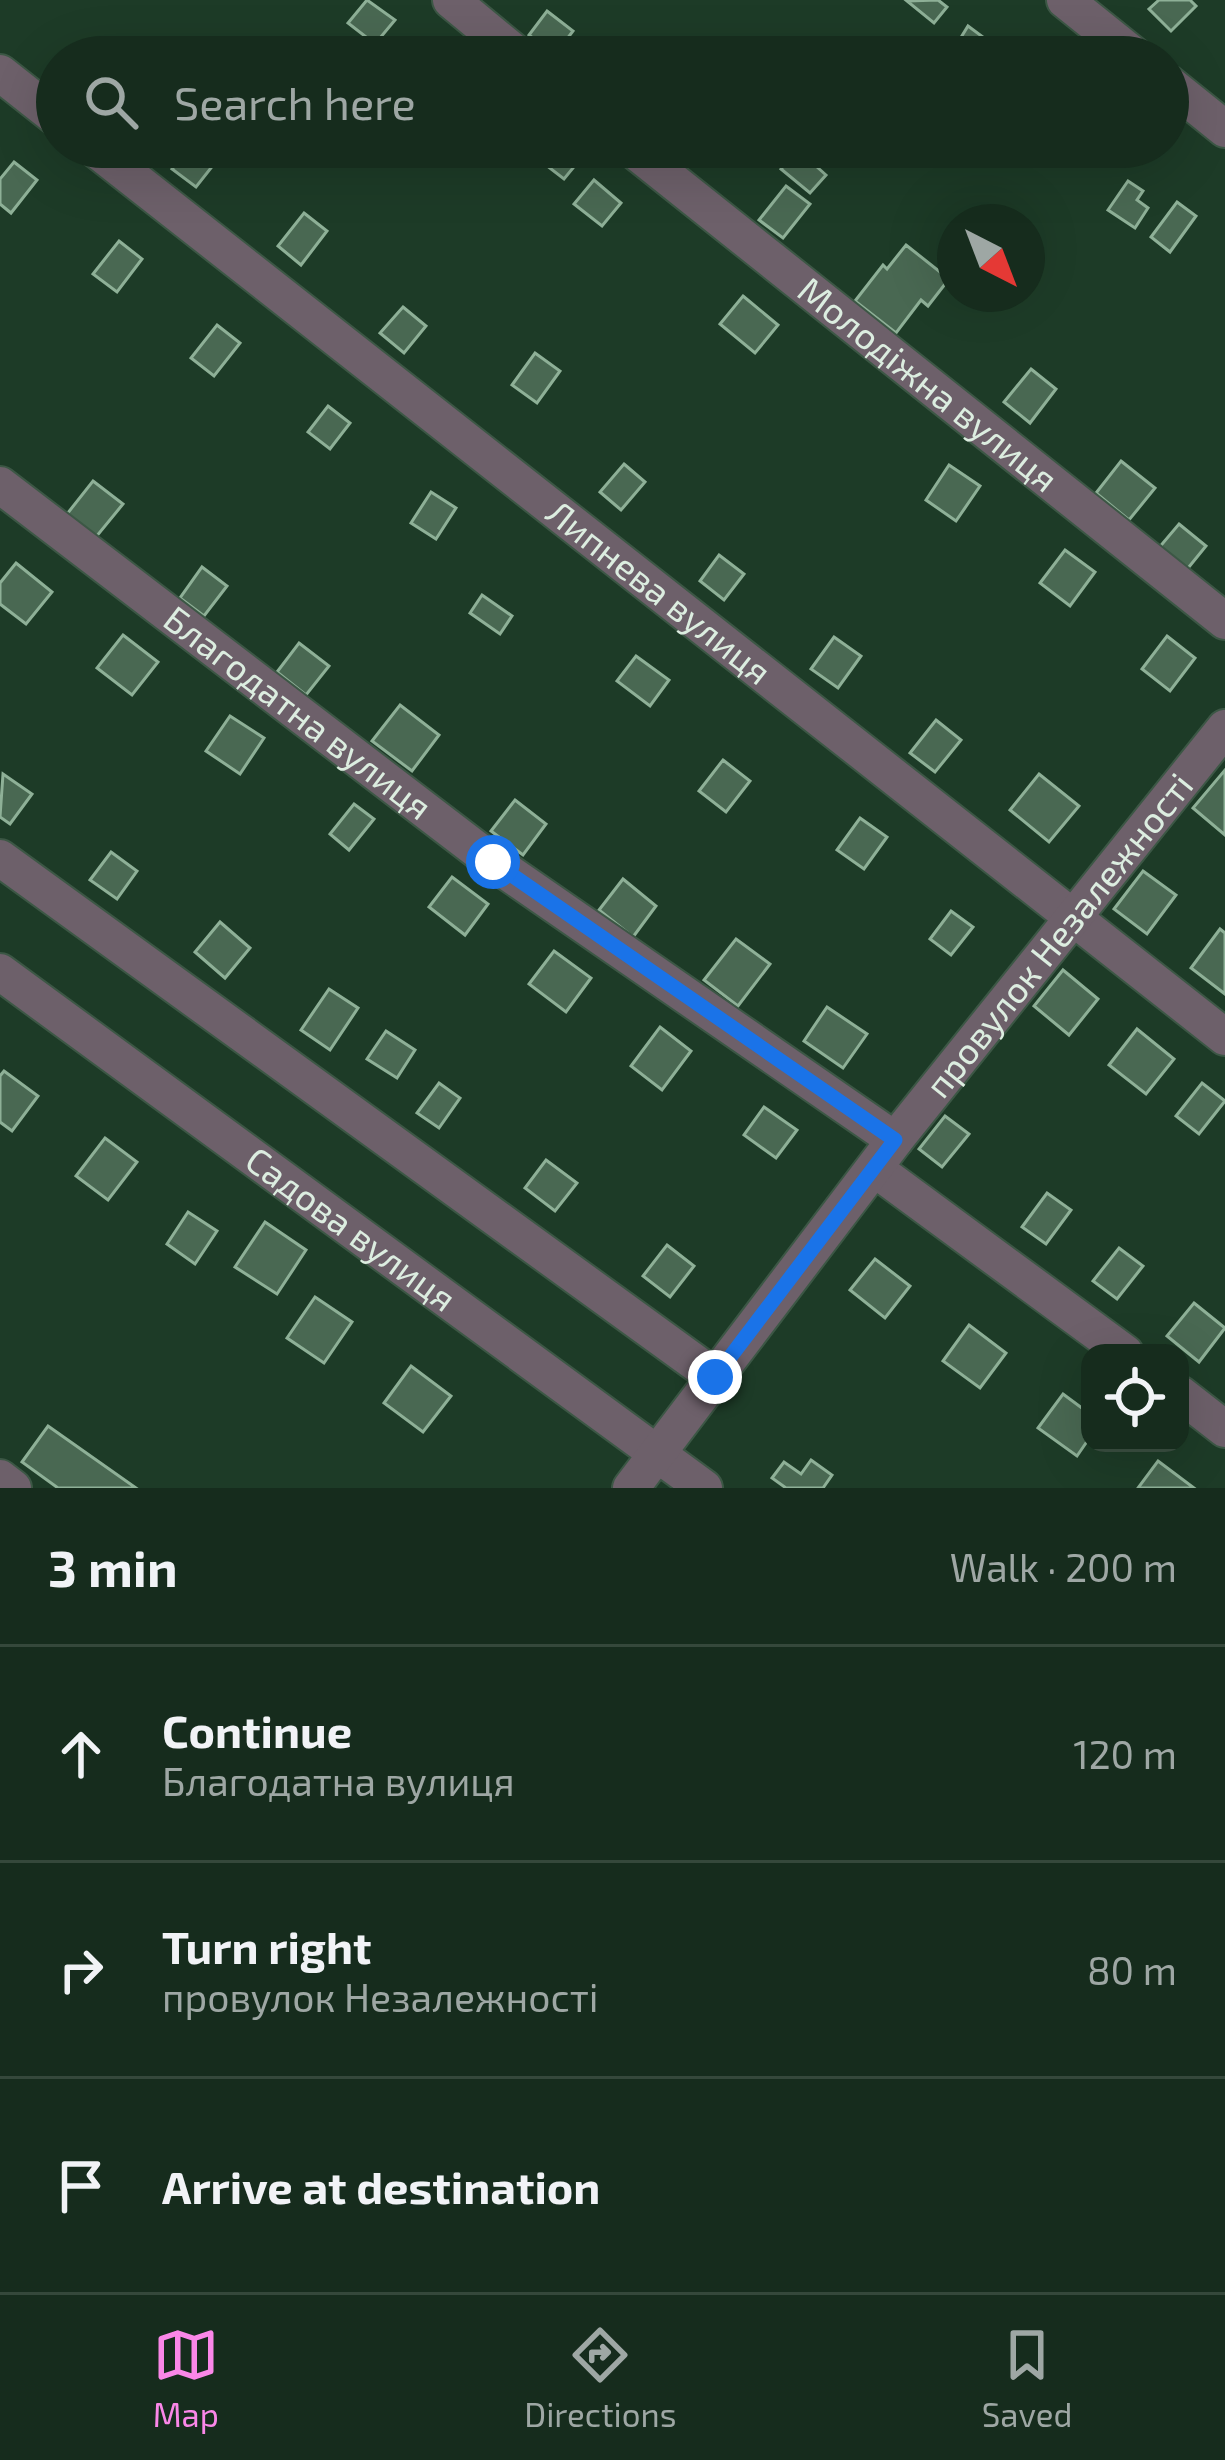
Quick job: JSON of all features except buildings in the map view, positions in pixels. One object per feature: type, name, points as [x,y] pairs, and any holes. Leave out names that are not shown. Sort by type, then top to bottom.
[{"type":"street","points":[[451,0],[495,36]]},
{"type":"street","points":[[1065,0],[1110,36]]},
{"type":"street","points":[[0,73],[36,101]]},
{"type":"street","points":[[1189,100],[1225,129]]},
{"type":"street","name":"Липнева вулиця","points":[[120,168],[1225,1037]]},
{"type":"street","name":"Молодіжна вулиця","points":[[656,168],[1225,621]]},
{"type":"street","name":"Благодатна вулиця","points":[[0,485],[123,583],[885,1154],[1114,1344]]},
{"type":"street","name":"провулок Незалежності","points":[[631,1488],[885,1154],[1225,728]]},
{"type":"street","points":[[0,858],[715,1377]]},
{"type":"street","name":"Садова вулиця","points":[[0,972],[704,1488]]},
{"type":"street","points":[[1189,1401],[1225,1429]]},
{"type":"street","points":[[0,1478],[13,1488]]},
{"type":"route","points":[[493,862],[895,1140],[715,1377]]}]
